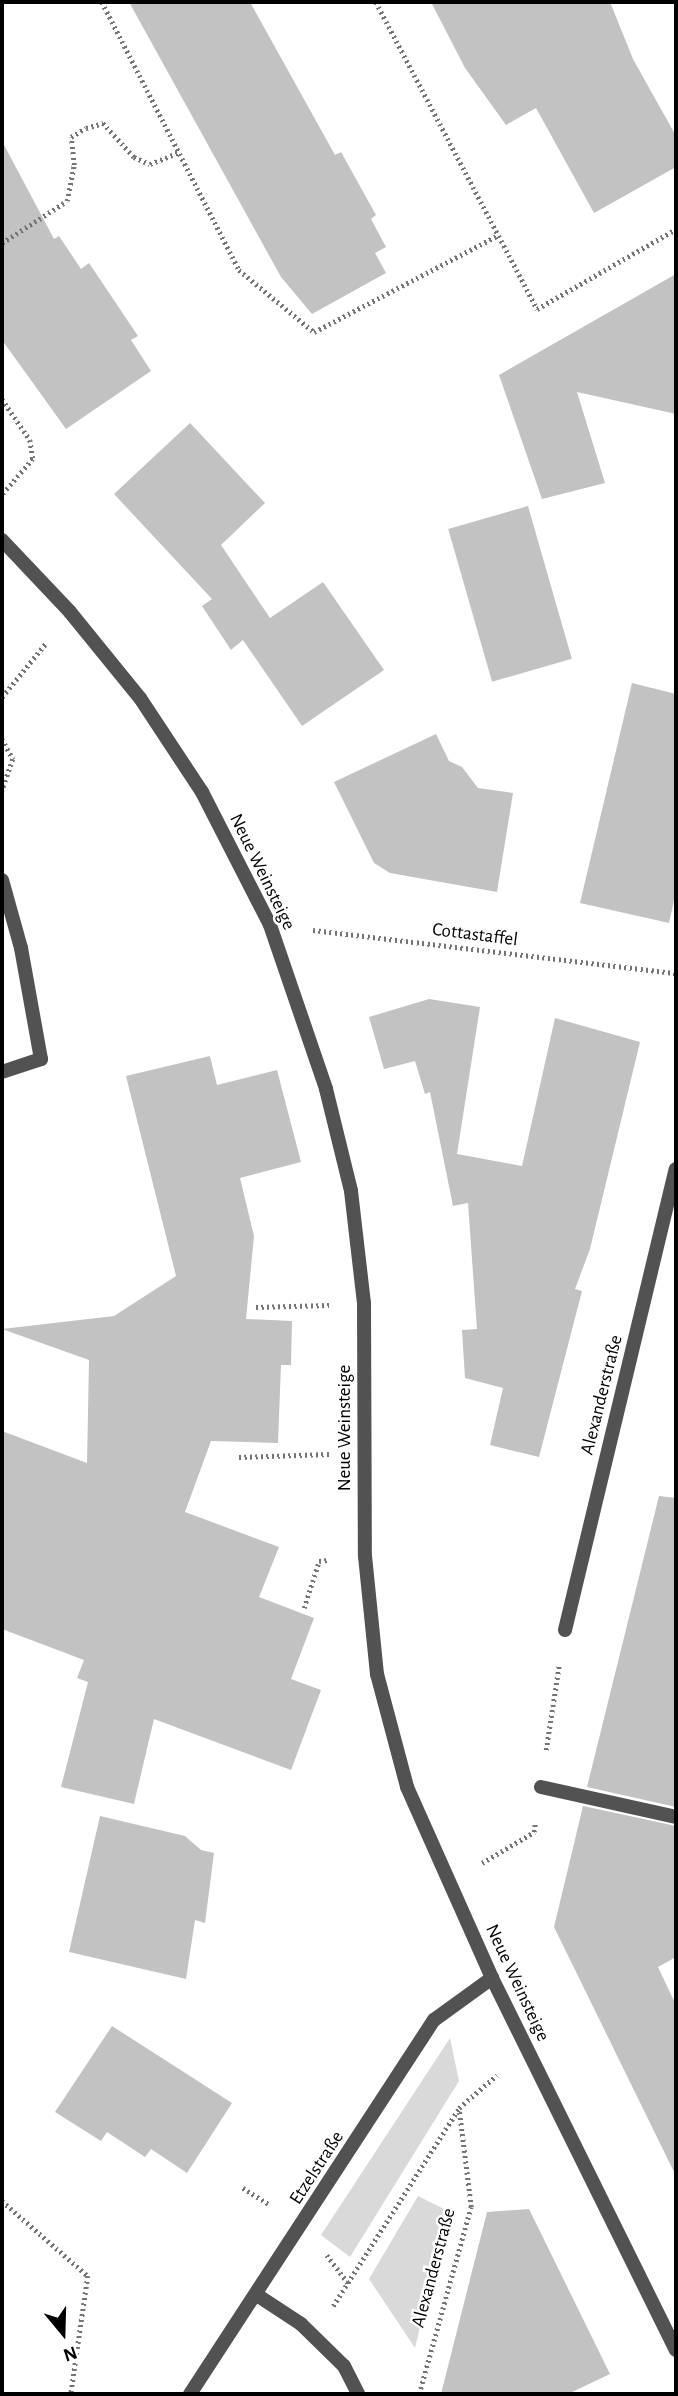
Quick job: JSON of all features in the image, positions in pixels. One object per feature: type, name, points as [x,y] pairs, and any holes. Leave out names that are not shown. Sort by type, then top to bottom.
[{"type":"street","name":"Neue Weinsteige","points":[[2,540],[70,612],[140,698],[202,792],[270,925],[326,1089],[351,1191],[364,1303],[365,1556],[377,1674],[407,1787],[492,1978],[676,2350]]},
{"type":"street","points":[[2,880],[20,948],[41,1059],[2,1072]]},
{"type":"street","name":"Alexanderstraße","points":[[565,1630],[676,1169]]},
{"type":"street","points":[[541,1787],[676,1816]]},
{"type":"street","name":"Etzelstraße","points":[[190,2394],[434,2021],[492,1978]]},
{"type":"street","points":[[257,2295],[311,2334],[344,2366],[358,2394]]},
{"type":"path","points":[[102,2],[239,270],[314,332],[499,235]]},
{"type":"path","points":[[376,2],[537,309],[676,229]]},
{"type":"path","points":[[2,243],[67,201],[74,165],[71,137],[86,128],[103,123],[134,157],[150,164],[179,152]]},
{"type":"path","points":[[2,400],[30,440],[33,459],[2,495]]},
{"type":"path","points":[[2,697],[70,612]]},
{"type":"path","points":[[2,738],[13,759],[2,791]]},
{"type":"path","name":"Cottastaffel","points":[[270,925],[676,974]]},
{"type":"path","points":[[256,1307],[317,1305]]},
{"type":"path","points":[[239,1457],[326,1455]]},
{"type":"path","points":[[304,1608],[319,1561]]},
{"type":"path","points":[[311,2334],[350,2285],[458,2108],[527,2050]]},
{"type":"path","name":"Alexanderstraße","points":[[419,2394],[471,2207],[458,2108]]},
{"type":"path","points":[[2,2201],[88,2276],[71,2394]]},
{"type":"shaded area","points":[[450,2038],[459,2081],[350,2257],[321,2235]]},
{"type":"shaded area","points":[[418,2196],[448,2211],[415,2348],[369,2279]]},
{"type":"building","points":[[129,2],[250,2],[335,155],[341,152],[376,215],[371,219],[386,247],[375,253],[386,273],[312,314],[281,277]]},
{"type":"building","points":[[431,2],[610,2],[633,59],[676,136],[676,167],[594,213],[536,108],[506,125],[465,68]]},
{"type":"building","points":[[2,141],[54,239],[59,236],[81,269],[89,263],[138,336],[131,340],[151,371],[66,429],[2,340]]},
{"type":"building","points":[[676,274],[676,414],[577,392],[605,483],[542,499],[499,375]]},
{"type":"building","points":[[190,423],[265,503],[221,545],[270,618],[323,582],[384,670],[302,726],[243,640],[231,650],[202,606],[212,599],[114,494]]},
{"type":"building","points":[[528,506],[572,659],[492,682],[448,529]]},
{"type":"building","points":[[632,683],[676,694],[676,891],[669,923],[580,903]]},
{"type":"building","points":[[436,734],[449,761],[462,767],[478,788],[513,793],[497,892],[390,873],[374,863],[334,782]]},
{"type":"building","points":[[429,999],[480,1007],[457,1154],[522,1166],[555,1018],[640,1042],[590,1249],[575,1289],[582,1291],[539,1457],[490,1445],[503,1388],[465,1378],[462,1330],[477,1329],[468,1203],[453,1206],[430,1092],[425,1094],[415,1061],[384,1069],[369,1017]]},
{"type":"building","points":[[210,1056],[217,1085],[277,1070],[301,1162],[240,1178],[254,1236],[246,1319],[292,1321],[291,1365],[281,1365],[278,1443],[211,1441],[185,1512],[279,1547],[259,1597],[314,1618],[291,1679],[321,1690],[291,1770],[154,1719],[134,1804],[61,1787],[88,1682],[77,1678],[84,1660],[2,1629],[2,1431],[87,1463],[89,1360],[2,1329],[114,1316],[176,1276],[126,1076]]},
{"type":"building","points":[[659,1496],[676,1498],[676,1807],[587,1787]]},
{"type":"building","points":[[583,1806],[676,1826],[676,1957],[658,1967],[676,2005],[676,2176],[554,1927]]},
{"type":"building","points":[[100,1816],[185,1836],[201,1850],[214,1853],[205,1923],[195,1920],[186,1979],[69,1952]]},
{"type":"building","points":[[112,2026],[232,2103],[187,2173],[151,2149],[145,2157],[107,2132],[101,2141],[55,2112]]},
{"type":"building","points":[[529,2209],[610,2374],[568,2394],[441,2394],[487,2212]]}]
